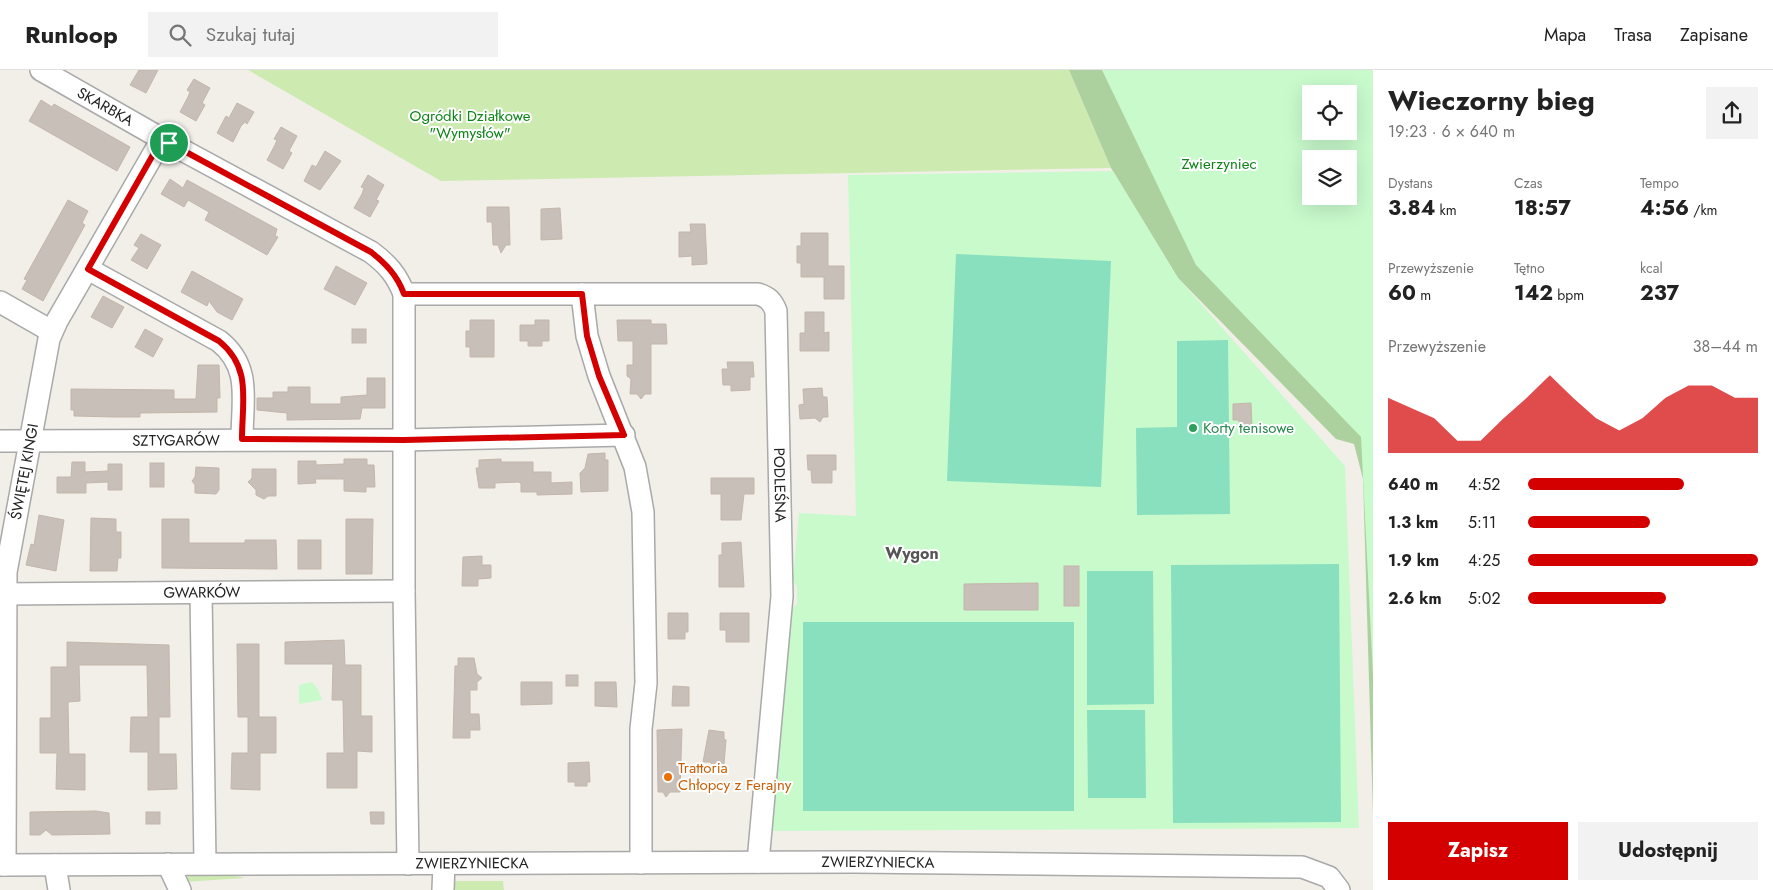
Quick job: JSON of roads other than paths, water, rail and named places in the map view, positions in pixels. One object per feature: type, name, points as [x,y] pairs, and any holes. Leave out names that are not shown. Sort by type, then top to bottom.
[{"type":"street","name":"SKARBKA","points":[[41,70],[162,139],[355,243],[386,263],[398,279],[404,294]]},
{"type":"street","name":"ŚWIĘTEJ KINGI","points":[[3,865],[2,594],[51,331],[162,139]]},
{"type":"street","points":[[88,269],[219,341],[235,356],[241,367],[242,378],[242,439]]},
{"type":"street","name":"PODLEŚNA","points":[[404,294],[758,294],[767,296],[773,303],[776,311],[782,596],[758,862]]},
{"type":"street","name":"ZWIERZYNIECKA","points":[[404,294],[404,591],[408,864]]},
{"type":"street","points":[[582,294],[587,336],[599,376],[624,435],[635,467],[643,512],[646,683],[641,729],[641,864]]},
{"type":"street","points":[[0,302],[51,331]]},
{"type":"street","name":"SZTYGARÓW","points":[[0,441],[404,440],[624,435]]},
{"type":"street","name":"GWARKÓW","points":[[2,594],[404,591]]},
{"type":"street","points":[[202,593],[205,863]]},
{"type":"street","name":"ZWIERZYNIECKA","points":[[3,865],[205,863],[641,864],[758,862],[1077,863],[1302,867],[1329,877],[1339,890]]},
{"type":"street","points":[[168,864],[180,890]]},
{"type":"street","points":[[443,890],[444,864]]},
{"type":"street","points":[[55,865],[59,890]]},
{"type":"place","name":"Korty tenisowe","points":[[1193,428]]},
{"type":"place","name":"Trattoria Chłopcy z Ferajny","points":[[668,777]]},
{"type":"district","name":"Wygon","points":[[912,553]]},
{"type":"park label","name":"Ogródki Działkowe \"Wymysłów\"","points":[[470,124]]},
{"type":"park label","name":"Zwierzyniec","points":[[1219,164]]}]
